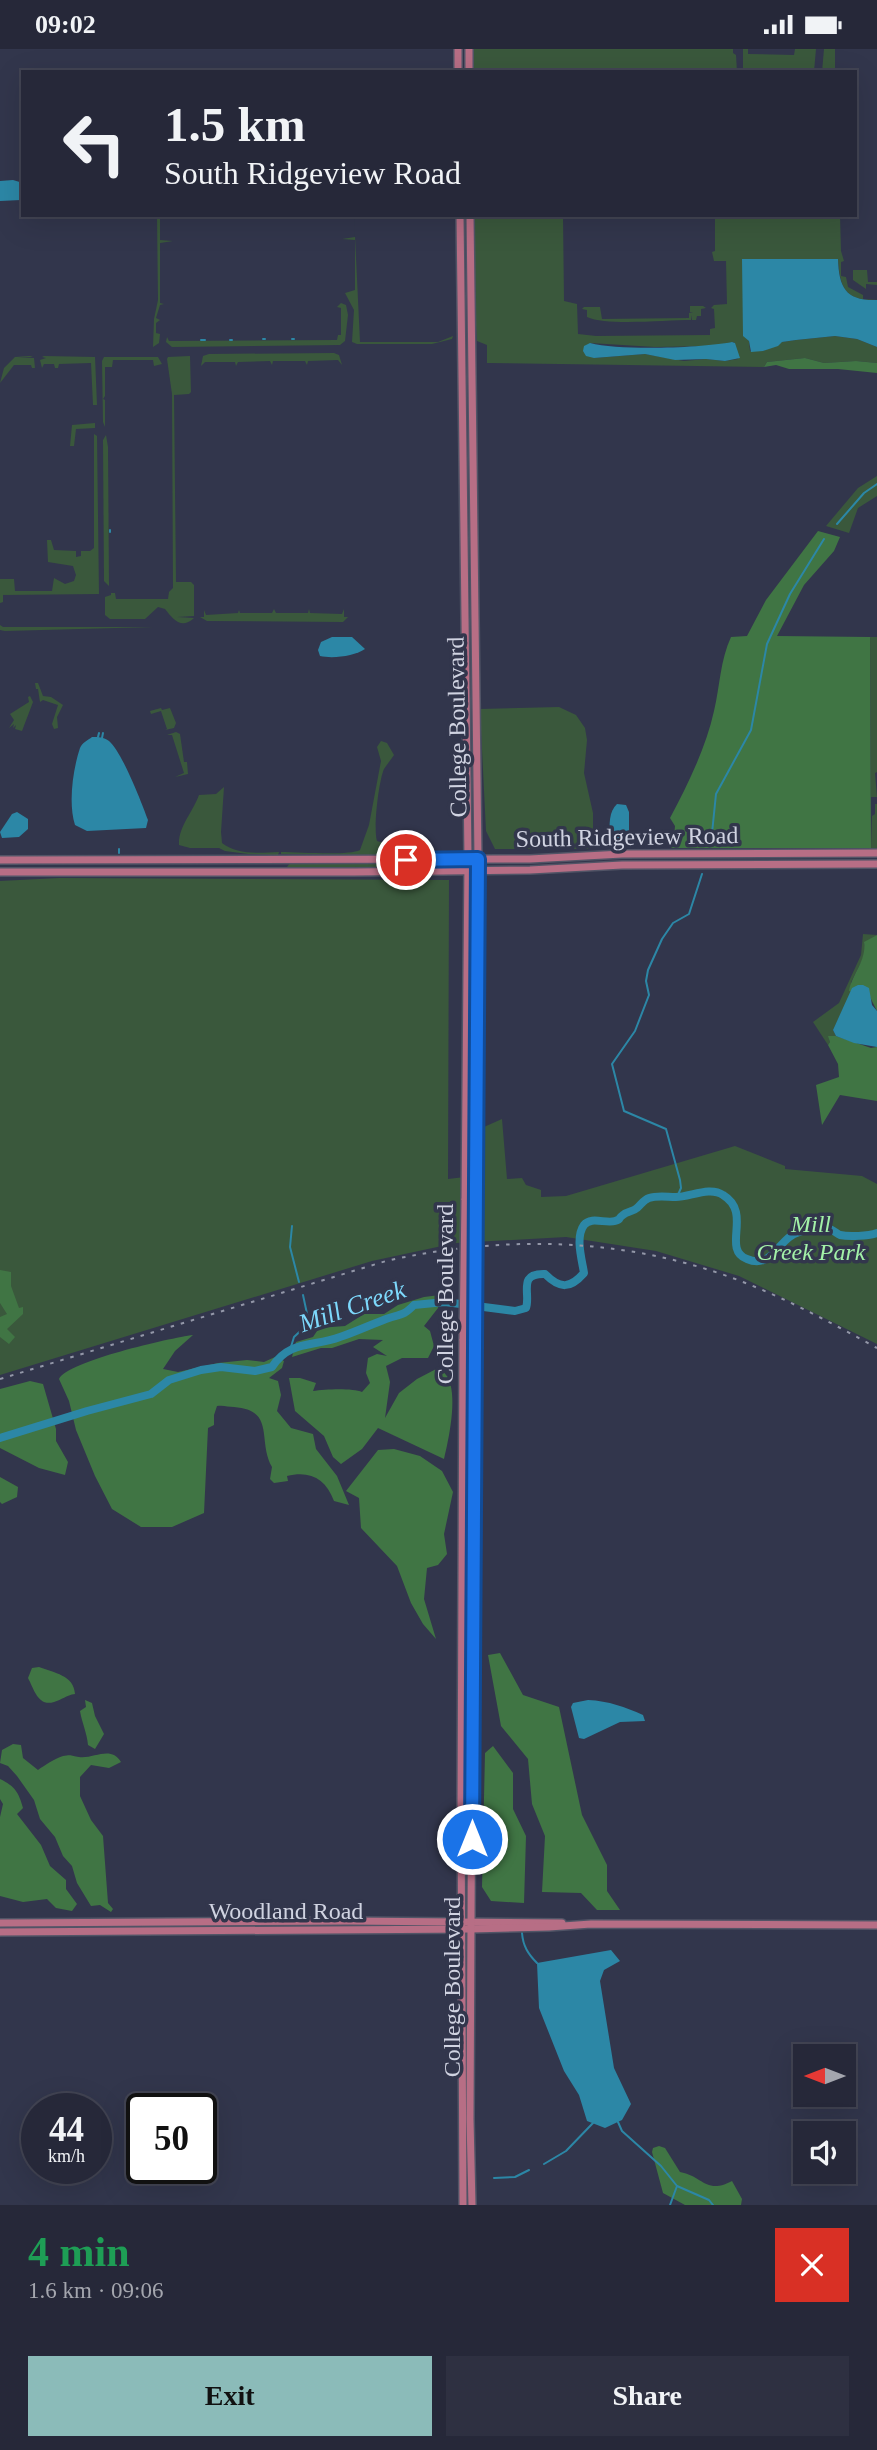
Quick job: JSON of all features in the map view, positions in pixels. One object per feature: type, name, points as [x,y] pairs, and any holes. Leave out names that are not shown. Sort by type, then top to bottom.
[{"type":"main road","points":[[458,49],[458,70]]},
{"type":"main road","points":[[469,49],[469,70]]},
{"type":"main road","name":"College Boulevard","points":[[460,217],[468,859],[461,1925],[463,2205]]},
{"type":"main road","name":"College Boulevard","points":[[470,217],[478,859],[472,2205]]},
{"type":"main road","name":"South Ridgeview Road","points":[[0,860],[478,859],[622,854],[877,853]]},
{"type":"main road","name":"South Ridgeview Road","points":[[0,872],[478,870],[622,865],[877,864]]},
{"type":"main road","name":"Woodland Road","points":[[0,1923],[472,1925],[549,1921],[573,1924],[877,1925]]},
{"type":"main road","name":"Woodland Road","points":[[0,1932],[461,1925]]},
{"type":"green space","points":[[474,49],[733,49],[737,70],[472,70]]},
{"type":"green space","points":[[743,49],[748,49],[748,54],[794,55],[795,49],[816,49],[814,70],[743,70]]},
{"type":"green space","points":[[824,49],[835,49],[835,70],[822,70]]},
{"type":"green space","points":[[157,217],[160,217],[160,240],[173,241],[160,243],[160,303],[164,304],[160,305],[156,318],[160,320],[156,323],[156,333],[160,334],[159,343],[153,347],[154,319],[158,300]]},
{"type":"green space","points":[[354,217],[360,342],[438,342],[453,336],[452,339],[432,344],[352,342],[354,310],[345,293],[355,290],[355,240],[342,239],[355,237]]},
{"type":"green space","points":[[474,217],[563,217],[564,301],[577,304],[578,334],[710,335],[710,329],[715,328],[714,309],[711,308],[714,305],[727,304],[726,261],[714,261],[712,252],[715,251],[715,217],[840,217],[844,261],[841,262],[841,276],[846,277],[848,287],[863,295],[863,299],[877,300],[866,300],[857,298],[846,290],[840,277],[838,259],[745,336],[749,341],[750,351],[763,351],[782,342],[796,340],[835,336],[857,339],[877,347],[877,363],[824,363],[805,358],[767,362],[764,367],[487,363],[487,345],[477,341]],"holes":[[[734,342],[738,359],[684,361],[645,354],[594,358],[590,343],[655,347],[714,346]]]},
{"type":"green space","points":[[853,270],[867,270],[868,282],[877,282],[877,285],[866,284],[866,289],[853,280]]},
{"type":"green space","points":[[341,303],[346,305],[348,315],[345,341],[340,345],[172,347],[166,342],[167,337],[169,341],[337,340],[338,335],[341,335],[341,308],[337,307]]},
{"type":"green space","points":[[690,306],[706,308],[701,309],[701,316],[697,316],[696,320],[692,320],[692,315],[691,320],[636,322],[596,320],[587,317],[587,310],[582,309],[600,307],[602,319],[689,318],[689,313],[693,312],[690,312]]},
{"type":"green space","points":[[209,354],[339,355],[342,365],[338,360],[308,361],[307,365],[305,361],[273,361],[272,365],[270,361],[238,362],[236,366],[235,362],[205,362],[201,366],[203,356]]},
{"type":"green space","points":[[190,356],[191,392],[174,395],[176,582],[191,582],[194,585],[194,616],[177,617],[194,618],[181,623],[165,609],[158,607],[145,619],[110,619],[105,615],[105,597],[111,593],[115,593],[116,599],[168,599],[173,588],[172,394],[167,359]]},
{"type":"green space","points":[[15,357],[33,357],[18,358],[34,358],[35,368],[31,365],[14,365],[0,383],[4,368]]},
{"type":"green space","points":[[42,357],[95,357],[97,405],[93,405],[91,363],[59,364],[58,368],[55,368],[54,364],[44,364],[42,368],[40,360],[46,358]]},
{"type":"green space","points":[[104,357],[158,357],[162,364],[154,366],[153,360],[113,360],[112,367],[105,367],[105,427],[103,422],[102,361]]},
{"type":"green space","points":[[805,358],[824,363],[877,363],[877,373],[838,369],[789,369],[776,365],[764,367],[767,362]]},
{"type":"green space","points":[[95,423],[95,428],[76,429],[74,446],[70,446],[72,425]]},
{"type":"green space","points":[[94,434],[97,436],[99,594],[3,595],[3,602],[0,603],[0,579],[14,579],[15,591],[52,591],[54,578],[65,584],[74,581],[76,575],[73,566],[48,562],[47,540],[51,540],[54,550],[76,551],[76,557],[81,556],[81,551],[94,548]]},
{"type":"green space","points":[[106,435],[109,586],[104,581],[103,440]]},
{"type":"green space","points":[[877,476],[877,496],[858,508],[849,533],[826,526],[858,488]]},
{"type":"green space","points":[[818,531],[840,537],[834,551],[804,585],[777,636],[870,637],[871,848],[671,848],[670,841],[674,838],[675,826],[670,818],[706,739],[731,637],[747,636],[766,600]]},
{"type":"green space","points":[[274,609],[276,613],[308,613],[309,609],[310,613],[342,614],[344,609],[344,617],[348,617],[343,622],[207,621],[200,617],[204,617],[204,610],[206,615],[238,613],[239,610],[240,613],[272,613]]},
{"type":"green space","points":[[0,625],[154,627],[5,631],[0,630]]},
{"type":"green space","points":[[870,637],[877,637],[877,797],[871,797]]},
{"type":"green space","points":[[35,683],[38,683],[43,696],[51,697],[63,705],[57,717],[58,728],[54,729],[52,724],[58,705],[43,700],[40,702]]},
{"type":"green space","points":[[30,696],[33,702],[22,731],[15,729],[16,725],[13,728],[14,724],[9,728],[14,720],[10,714],[29,702]]},
{"type":"green space","points":[[559,707],[576,715],[585,728],[587,740],[584,773],[593,813],[593,846],[588,849],[495,849],[486,831],[480,709]]},
{"type":"green space","points":[[170,708],[176,723],[174,728],[165,730],[167,729],[161,711],[151,714],[150,711]]},
{"type":"green space","points":[[176,732],[180,734],[188,774],[175,777],[184,773],[172,735],[167,735]]},
{"type":"green space","points":[[381,741],[387,743],[394,755],[384,769],[380,783],[376,815],[377,841],[387,844],[419,841],[433,848],[430,853],[403,849],[376,855],[281,854],[345,853],[360,850],[369,825],[381,761],[377,747]]},
{"type":"green space","points":[[224,787],[222,843],[235,850],[279,852],[278,855],[248,854],[219,848],[190,848],[179,845],[183,826],[199,795],[216,794]]},
{"type":"green space","points":[[875,804],[877,848],[871,848],[872,816],[875,814]]},
{"type":"green space","points":[[290,863],[410,865],[396,869],[289,869],[287,867]]},
{"type":"green space","name":"Mill Creek Park","points":[[59,878],[449,880],[448,1179],[465,1177],[465,1202],[478,1202],[482,1199],[484,1127],[502,1119],[507,1179],[522,1178],[526,1185],[541,1190],[541,1197],[566,1196],[735,1146],[785,1166],[785,1169],[862,1176],[877,1184],[877,1344],[739,1276],[656,1251],[566,1237],[456,1243],[372,1261],[0,1375],[0,881]]},
{"type":"green space","points":[[863,934],[877,935],[864,943],[866,953],[851,982],[851,993],[833,1030],[836,1036],[829,1036],[828,1045],[813,1022],[839,1003],[861,955]]},
{"type":"green space","points":[[877,935],[877,1011],[869,995],[849,991],[863,955],[864,942]]},
{"type":"green space","points":[[828,1036],[836,1036],[871,1048],[877,1047],[877,1101],[840,1095],[822,1125],[816,1085],[839,1077],[838,1064],[828,1045]]},
{"type":"green space","points":[[0,1270],[11,1272],[11,1286],[19,1308],[23,1307],[23,1314],[7,1329],[15,1337],[9,1344],[0,1337],[0,1317],[7,1314],[0,1303]]},
{"type":"green space","points":[[440,1295],[438,1308],[424,1326],[430,1331],[434,1346],[428,1358],[402,1358],[386,1366],[390,1382],[385,1418],[399,1393],[417,1379],[440,1367],[448,1378],[452,1398],[444,1459],[378,1428],[362,1449],[341,1464],[333,1457],[324,1436],[295,1411],[289,1378],[316,1383],[313,1391],[339,1389],[362,1392],[370,1383],[366,1373],[368,1358],[377,1354],[387,1356],[373,1347],[383,1340],[359,1339],[292,1357],[296,1342],[313,1337],[319,1328],[345,1326],[364,1314],[384,1314],[398,1305]]},
{"type":"green space","points":[[193,1335],[175,1351],[163,1369],[178,1372],[218,1363],[247,1360],[264,1362],[275,1357],[284,1361],[282,1368],[269,1378],[278,1381],[281,1395],[277,1411],[291,1428],[313,1434],[316,1449],[337,1476],[349,1505],[334,1501],[327,1487],[310,1475],[295,1474],[287,1476],[288,1481],[274,1483],[270,1479],[272,1467],[261,1420],[247,1409],[217,1406],[214,1425],[208,1428],[204,1513],[172,1527],[141,1527],[112,1509],[76,1430],[69,1401],[59,1379],[66,1372],[99,1358],[143,1345]]},
{"type":"green space","points":[[30,1381],[43,1384],[56,1429],[56,1441],[68,1462],[65,1475],[39,1468],[0,1448],[0,1389]]},
{"type":"green space","points":[[394,1449],[420,1456],[442,1471],[453,1492],[444,1534],[447,1554],[438,1565],[427,1568],[424,1599],[436,1639],[423,1624],[411,1603],[397,1566],[361,1528],[359,1498],[346,1491],[378,1450]]},
{"type":"green space","points":[[0,1477],[18,1487],[17,1497],[2,1504],[0,1502]]},
{"type":"green space","points":[[500,1653],[523,1695],[559,1707],[582,1815],[607,1865],[607,1891],[620,1910],[597,1910],[581,1893],[542,1892],[545,1836],[532,1804],[528,1759],[501,1726],[488,1655]]},
{"type":"green space","points":[[39,1667],[67,1679],[75,1694],[49,1703],[40,1700],[28,1678],[32,1668]]},
{"type":"green space","points":[[85,1700],[92,1703],[104,1734],[95,1749],[88,1745],[80,1711],[86,1707]]},
{"type":"green space","points":[[13,1744],[21,1745],[23,1758],[38,1770],[68,1755],[85,1757],[107,1753],[121,1762],[109,1768],[91,1765],[80,1777],[80,1796],[91,1820],[103,1836],[108,1903],[113,1909],[111,1912],[100,1905],[91,1906],[55,1837],[40,1819],[34,1800],[8,1766],[0,1763],[2,1750]]},
{"type":"green space","points":[[493,1746],[513,1773],[513,1809],[526,1836],[524,1903],[491,1901],[482,1887],[485,1753]]},
{"type":"green space","points":[[0,1779],[16,1791],[23,1808],[17,1814],[41,1845],[50,1866],[66,1880],[66,1889],[77,1904],[72,1911],[56,1908],[47,1899],[23,1902],[0,1896],[0,1817],[3,1804],[0,1799]]},
{"type":"green space","points":[[653,2148],[665,2148],[680,2172],[710,2185],[723,2185],[732,2181],[742,2199],[741,2205],[685,2205],[663,2193],[652,2152]]},
{"type":"water","points":[[0,181],[21,182],[21,200],[0,201]]},
{"type":"water","points":[[742,259],[838,259],[840,278],[846,291],[858,298],[877,300],[877,347],[857,339],[835,336],[782,342],[763,351],[751,352],[749,341],[743,336]]},
{"type":"water","points":[[590,343],[661,348],[735,343],[740,358],[725,361],[675,360],[645,354],[594,358],[586,356],[583,351],[584,346]]},
{"type":"water","points":[[332,637],[352,637],[365,649],[344,656],[320,656],[318,650],[321,642]]},
{"type":"water","points":[[92,737],[107,740],[120,755],[148,820],[146,828],[87,831],[75,825],[72,786],[75,766],[81,746]]},
{"type":"water","points":[[617,804],[626,805],[629,812],[629,832],[623,838],[614,839],[610,835],[610,823],[612,810]]},
{"type":"water","points":[[17,812],[28,819],[28,829],[19,837],[2,838],[0,832],[12,814]]},
{"type":"water","points":[[858,985],[869,988],[872,1005],[877,1011],[877,1047],[854,1043],[836,1036],[833,1030],[852,988]]},
{"type":"water","points":[[588,1700],[623,1707],[643,1715],[645,1721],[620,1722],[584,1739],[579,1738],[571,1707],[573,1703]]},
{"type":"water","points":[[611,1950],[620,1961],[604,1970],[600,1981],[614,2068],[631,2104],[622,2120],[605,2128],[587,2121],[579,2095],[564,2071],[539,2008],[537,1963]]},
{"type":"waterway","points":[[837,524],[864,493],[877,484]]},
{"type":"waterway","points":[[711,843],[716,794],[751,730],[767,644],[790,594],[824,539]]},
{"type":"waterway","points":[[98,737],[99,733]]},
{"type":"waterway","points":[[102,738],[103,733]]},
{"type":"waterway","points":[[677,1197],[681,1188],[680,1180],[666,1129],[624,1111],[612,1064],[635,1031],[649,995],[646,981],[648,970],[662,939],[673,923],[689,914],[702,874]]},
{"type":"waterway","name":"Mill Creek","points":[[0,1438],[151,1394],[169,1380],[201,1370],[221,1367],[255,1371],[272,1367],[279,1358],[294,1348],[346,1335],[403,1314],[414,1305],[445,1302],[515,1311],[526,1308],[527,1285],[531,1277],[545,1274],[555,1282],[565,1285],[574,1282],[584,1273],[580,1236],[587,1222],[617,1220],[652,1197],[682,1197],[706,1192],[723,1195],[736,1211],[736,1247],[747,1259],[756,1261],[770,1257],[792,1235],[805,1230],[828,1228],[848,1236],[877,1233]]},
{"type":"waterway","points":[[292,1226],[290,1247],[299,1282]]},
{"type":"waterway","points":[[290,1350],[294,1337],[309,1323],[303,1295]]},
{"type":"waterway","points":[[522,1933],[526,1949],[537,1963]]},
{"type":"waterway","points":[[618,2122],[622,2131],[661,2166],[677,2186],[709,2200],[713,2205]]},
{"type":"waterway","points":[[544,2164],[566,2151],[593,2123]]},
{"type":"waterway","points":[[494,2178],[515,2177],[529,2170]]},
{"type":"waterway","points":[[670,2205],[677,2186]]},
{"type":"railway","points":[[0,1379],[386,1261],[432,1252],[523,1244],[614,1249],[704,1268],[781,1298],[877,1348]]},
{"type":"route","points":[[406,860],[478,859],[472,1839]]}]
